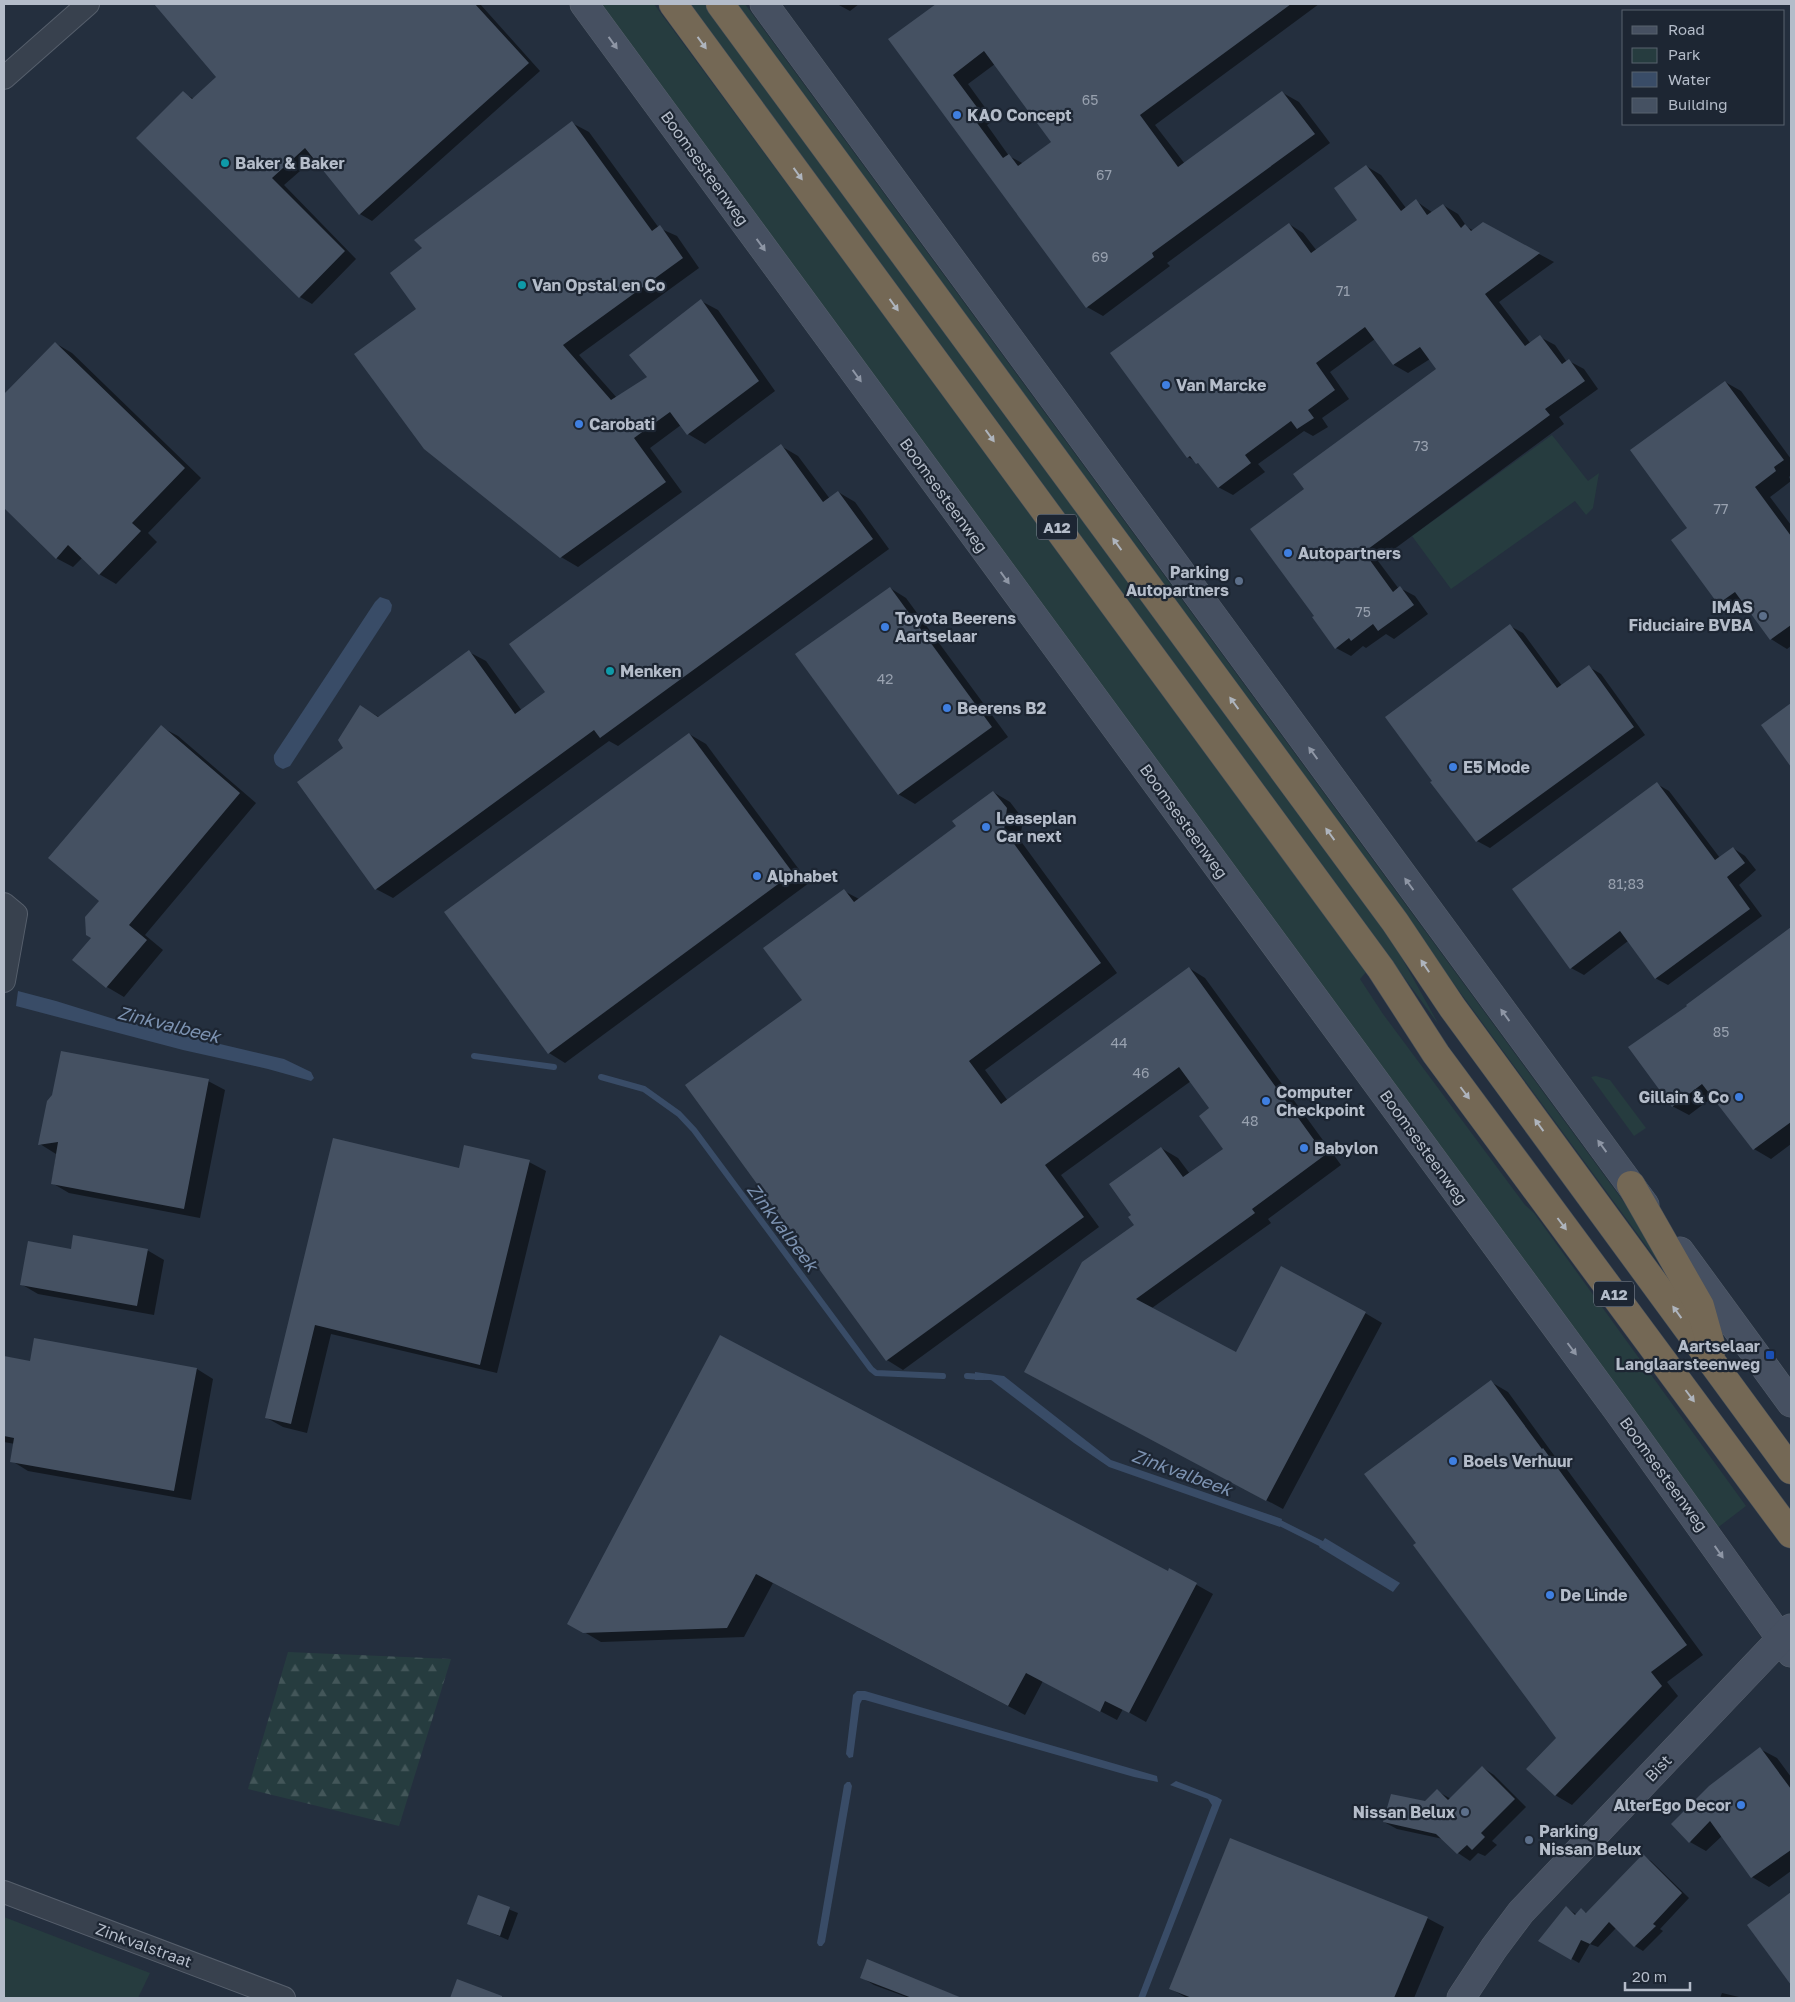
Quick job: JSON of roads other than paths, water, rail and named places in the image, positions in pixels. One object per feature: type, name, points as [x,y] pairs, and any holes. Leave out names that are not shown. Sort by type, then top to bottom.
[{"type":"highway","name":"A12","points":[[673,4],[1381,969],[1436,1054],[1791,1534]]},
{"type":"highway","name":"A12","points":[[720,4],[1394,922],[1452,1007],[1716,1365],[1791,1470]]},
{"type":"highway","points":[[1630,1185],[1700,1306],[1716,1365]]},
{"type":"main road","name":"Boomsesteenweg","points":[[584,4],[1617,1410],[1782,1644]]},
{"type":"main road","points":[[764,4],[1791,1404]]},
{"type":"main road","name":"Bist","points":[[1461,1998],[1494,1948],[1521,1912],[1782,1644]]},
{"type":"street","points":[[4,78],[88,4]]},
{"type":"street","points":[[4,904],[16,914],[4,980]]},
{"type":"street","name":"Zinkvalstraat","points":[[4,1892],[284,1998]]},
{"type":"water","points":[[380,597],[389,600],[392,605],[391,611],[290,766],[283,769],[279,767],[275,762],[274,755]]},
{"type":"water","points":[[18,991],[114,1019],[284,1059],[311,1072],[314,1078],[311,1081],[16,1006]]},
{"type":"water","points":[[975,1372],[1004,1376],[1111,1460],[1282,1519],[1280,1527],[1109,1467],[991,1380],[975,1380]]},
{"type":"water","points":[[1325,1538],[1400,1583],[1393,1592],[1319,1547]]},
{"type":"water","points":[[857,1691],[865,1691],[1157,1776],[1158,1782],[1134,1777],[865,1700],[862,1700],[860,1704],[853,1757],[849,1758],[846,1754],[853,1695]]},
{"type":"water","points":[[1176,1781],[1222,1800],[1145,1998],[1138,1998],[1212,1805],[1208,1799],[1170,1785]]},
{"type":"water","points":[[850,1782],[852,1786],[825,1942],[822,1946],[819,1946],[817,1943],[844,1785]]},
{"type":"waterway","name":"Zinkvalbeek","points":[[474,1056],[554,1067]]},
{"type":"waterway","name":"Zinkvalbeek","points":[[601,1077],[644,1089],[679,1114],[694,1130],[871,1369],[876,1373],[943,1376]]},
{"type":"waterway","name":"Zinkvalbeek","points":[[967,1376],[982,1377]]},
{"type":"waterway","name":"Zinkvalbeek","points":[[1274,1520],[1328,1547]]},
{"type":"place","name":"KAO Concept","points":[[957,115]]},
{"type":"place","name":"Baker & Baker","points":[[225,163]]},
{"type":"place","name":"Van Opstal en Co","points":[[522,285]]},
{"type":"place","name":"Van Marcke","points":[[1166,385]]},
{"type":"place","name":"Carobati","points":[[579,424]]},
{"type":"place","name":"Autopartners","points":[[1288,553]]},
{"type":"place","name":"Parking Autopartners","points":[[1239,581]]},
{"type":"place","name":"IMAS Fiduciaire BVBA","points":[[1763,616]]},
{"type":"place","name":"Toyota Beerens Aartselaar","points":[[885,627]]},
{"type":"place","name":"Menken","points":[[610,671]]},
{"type":"place","name":"Beerens B2","points":[[947,708]]},
{"type":"place","name":"E5 Mode","points":[[1453,767]]},
{"type":"place","name":"Leaseplan Car next","points":[[986,827]]},
{"type":"place","name":"Alphabet","points":[[757,876]]},
{"type":"place","name":"Gillain & Co","points":[[1739,1097]]},
{"type":"place","name":"Computer Checkpoint","points":[[1266,1101]]},
{"type":"place","name":"Babylon","points":[[1304,1148]]},
{"type":"place","name":"Aartselaar Langlaarsteenweg","points":[[1770,1355]]},
{"type":"place","name":"Boels Verhuur","points":[[1453,1461]]},
{"type":"place","name":"De Linde","points":[[1550,1595]]},
{"type":"place","name":"AlterEgo Decor","points":[[1741,1805]]},
{"type":"place","name":"Nissan Belux","points":[[1465,1812]]},
{"type":"place","name":"Parking Nissan Belux","points":[[1529,1840]]}]
